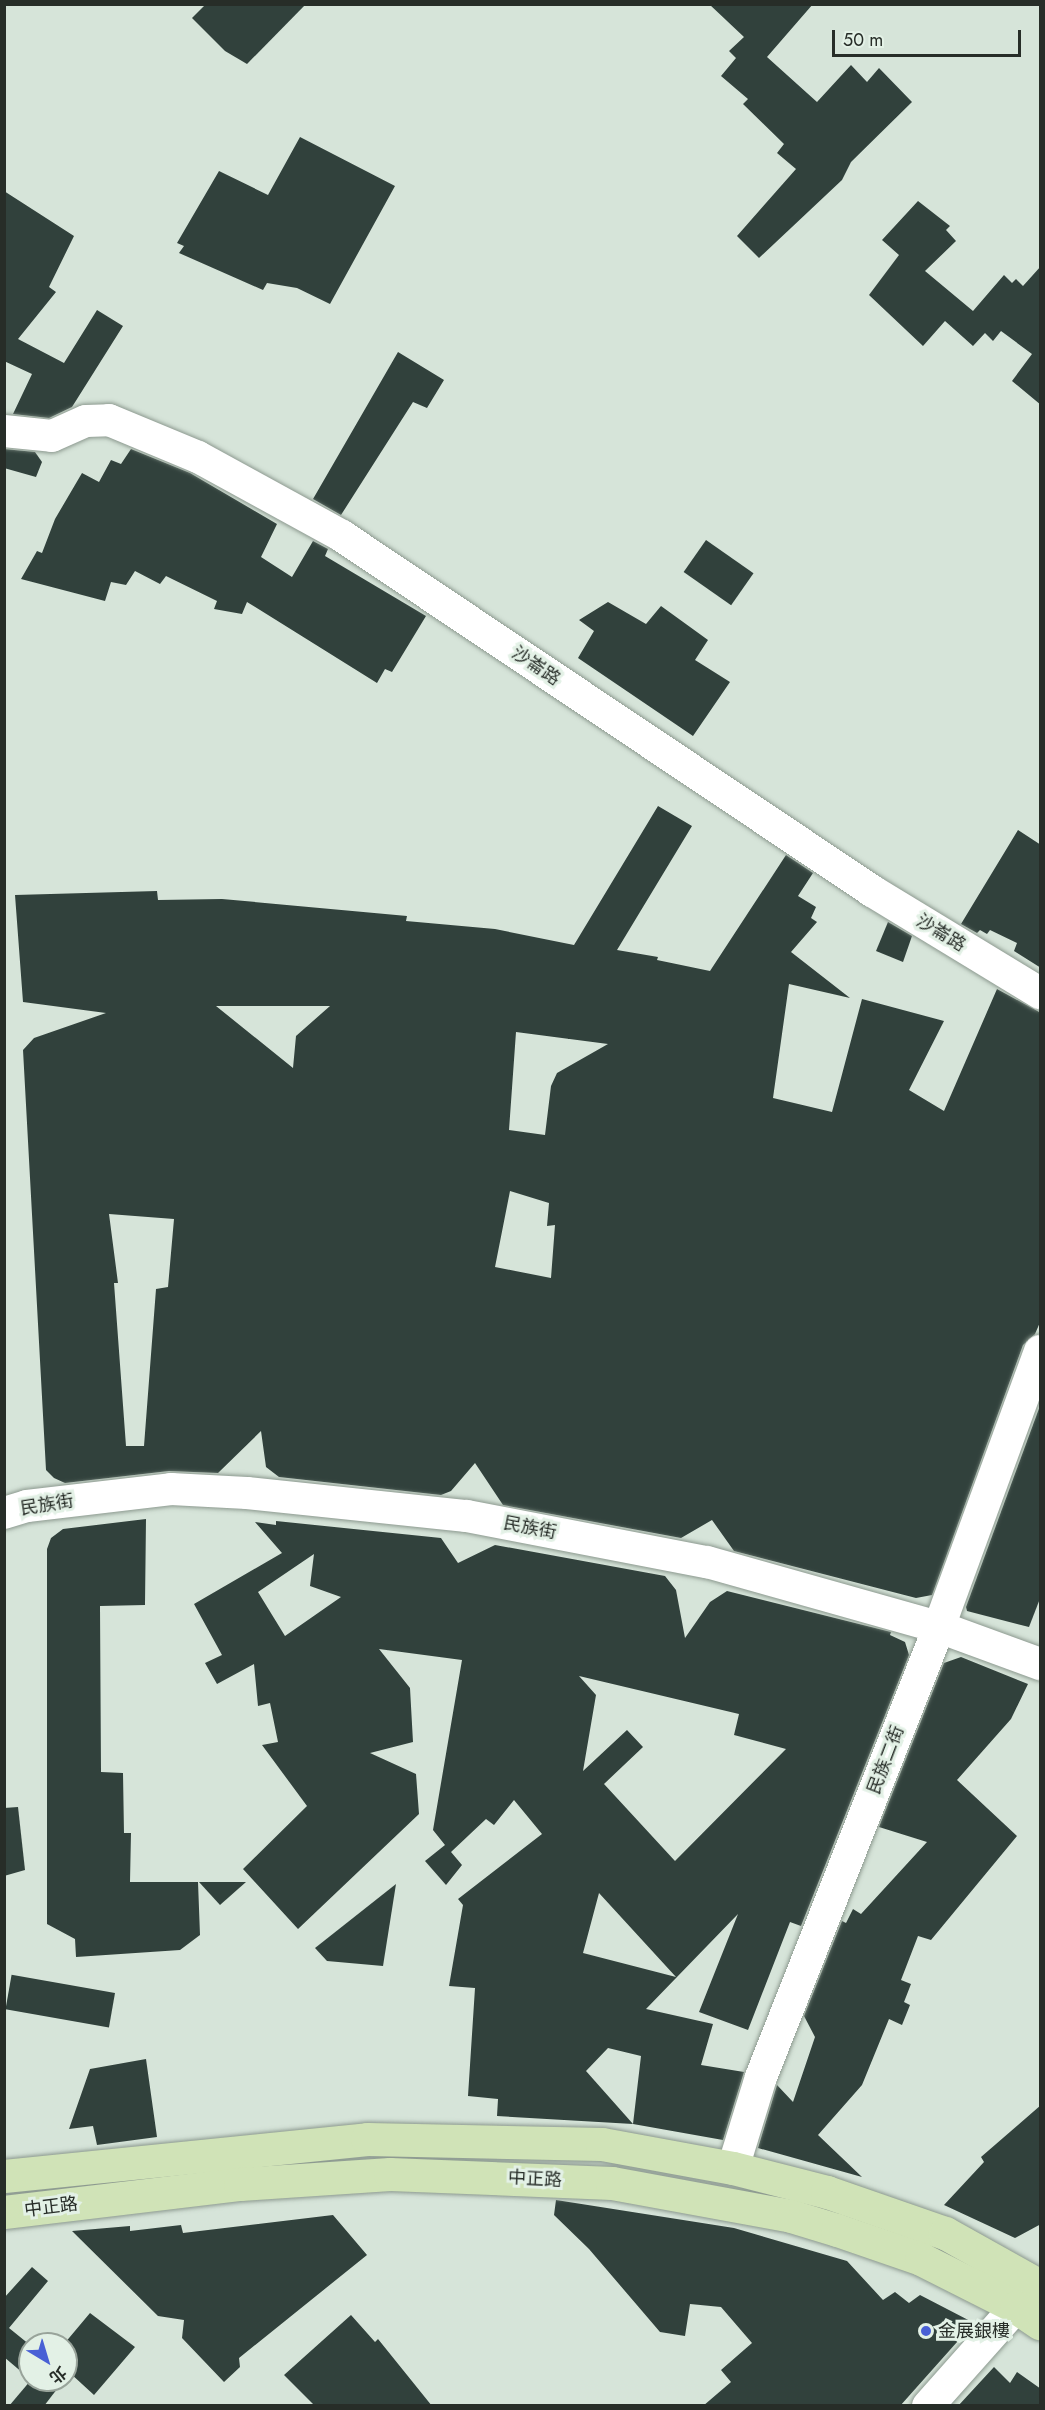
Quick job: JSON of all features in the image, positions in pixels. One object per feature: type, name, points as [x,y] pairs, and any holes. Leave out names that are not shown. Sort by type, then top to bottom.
[{"type":"main road","name":"中正路","points":[[4,2176],[367,2139],[603,2144],[733,2168],[827,2193],[945,2233],[1034,2293]]},
{"type":"main road","name":"中正路","points":[[4,2212],[240,2184],[390,2174],[612,2183],[791,2216],[1034,2293]]},
{"type":"street","name":"沙崙路","points":[[4,431],[52,436],[86,421],[109,420],[198,457],[342,537],[872,891],[1041,993]]},
{"type":"street","name":"民族二街","points":[[733,2168],[761,2077],[939,1627],[1041,1351]]},
{"type":"street","name":"民族街","points":[[4,1513],[27,1506],[171,1489],[248,1493],[467,1516],[707,1562],[939,1627],[1041,1664]]},
{"type":"street","points":[[928,2406],[1034,2293]]},
{"type":"building","points":[[206,4],[306,4],[247,64],[225,51],[192,18]]},
{"type":"building","points":[[709,4],[813,4],[767,57],[817,102],[851,65],[867,82],[879,68],[912,102],[851,162],[842,180],[759,258],[737,236],[796,169],[777,153],[784,144],[743,104],[748,99],[721,76],[736,58],[729,51],[744,37]]},
{"type":"building","points":[[300,137],[395,186],[330,304],[297,288],[267,283],[263,290],[179,253],[184,246],[177,243],[219,171],[268,195]]},
{"type":"building","points":[[4,191],[74,236],[49,287],[56,292],[18,339],[64,363],[97,310],[123,326],[72,407],[49,418],[13,414],[32,374],[4,361]]},
{"type":"building","points":[[918,201],[950,226],[946,230],[956,241],[925,271],[973,311],[1004,275],[1012,283],[1016,279],[1023,286],[1041,266],[1041,405],[1012,381],[1032,354],[1001,331],[993,341],[985,333],[973,346],[945,321],[923,346],[869,295],[899,255],[882,240]]},
{"type":"building","points":[[398,352],[444,380],[427,408],[413,402],[341,515],[313,499]]},
{"type":"building","points":[[4,449],[35,452],[42,462],[36,477],[4,468]]},
{"type":"building","points":[[131,449],[190,473],[277,524],[261,557],[292,577],[313,541],[328,549],[325,556],[426,616],[392,672],[385,669],[377,683],[247,602],[242,614],[214,609],[217,601],[166,576],[160,584],[135,571],[126,585],[111,582],[105,601],[21,579],[37,551],[42,553],[55,519],[82,473],[99,482],[111,460],[121,464]]},
{"type":"building","points":[[706,540],[754,573],[731,605],[684,572]]},
{"type":"building","points":[[608,602],[646,624],[661,606],[708,640],[695,660],[730,682],[693,736],[578,658],[594,631],[579,620]]},
{"type":"building","points":[[658,806],[692,826],[617,950],[658,957],[657,960],[710,971],[786,855],[813,873],[798,896],[816,907],[811,918],[817,922],[791,952],[850,998],[789,984],[773,1098],[832,1112],[862,999],[944,1021],[909,1090],[944,1111],[997,989],[1041,1013],[1041,1320],[1035,1334],[1023,1345],[932,1595],[916,1598],[734,1551],[712,1520],[681,1538],[503,1505],[475,1463],[451,1491],[441,1495],[279,1477],[266,1467],[261,1431],[218,1473],[169,1471],[65,1483],[54,1478],[46,1470],[23,1050],[34,1038],[106,1013],[23,1002],[15,895],[157,891],[158,900],[222,899],[407,916],[406,921],[495,929],[574,945]],"holes":[[[216,1006],[330,1006],[296,1036],[293,1068]],[[516,1032],[608,1044],[557,1073],[551,1086],[545,1135],[509,1130]],[[510,1191],[549,1203],[547,1226],[555,1225],[551,1278],[495,1267]],[[109,1214],[174,1219],[168,1287],[156,1289],[144,1446],[126,1446],[114,1283],[118,1283]]]},
{"type":"building","points":[[1018,830],[1041,845],[1041,968],[1014,951],[1017,943],[990,930],[987,934],[980,930],[977,933],[961,924]]},
{"type":"building","points":[[888,922],[912,936],[903,962],[876,951]]},
{"type":"building","points":[[1041,1403],[1041,1596],[1029,1627],[967,1611],[966,1607]]},
{"type":"building","points":[[146,1519],[145,1605],[100,1606],[101,1772],[123,1773],[124,1833],[131,1833],[130,1882],[198,1882],[200,1935],[180,1950],[76,1957],[75,1939],[47,1924],[47,1549],[51,1538],[63,1529]]},
{"type":"building","points":[[276,1521],[441,1538],[458,1563],[495,1545],[665,1576],[676,1590],[685,1638],[710,1602],[727,1591],[891,1632],[890,1635],[905,1642],[909,1655],[801,1926],[790,1922],[748,2030],[699,2012],[738,1914],[646,2009],[713,2024],[701,2065],[744,2072],[723,2140],[633,2124],[497,2116],[498,2099],[468,2096],[475,1988],[449,1986],[463,1905],[458,1899],[542,1834],[514,1800],[494,1825],[486,1819],[451,1852],[462,1865],[446,1885],[425,1861],[445,1845],[433,1830],[462,1660],[379,1649],[410,1688],[413,1742],[370,1753],[416,1774],[419,1814],[298,1929],[243,1869],[307,1806],[262,1745],[278,1742],[270,1703],[258,1706],[254,1664],[217,1684],[205,1663],[222,1655],[194,1604],[282,1553],[255,1522],[276,1525]],"holes":[[[314,1554],[310,1586],[341,1597],[285,1636],[258,1592]],[[579,1676],[739,1714],[734,1735],[786,1749],[675,1861],[604,1784],[643,1747],[627,1730],[583,1771],[596,1695]],[[599,1893],[676,1977],[583,1953]],[[608,2048],[641,2056],[633,2124],[586,2071]]]},
{"type":"building","points":[[961,1657],[1028,1684],[1011,1719],[957,1780],[1017,1836],[931,1940],[918,1936],[901,1980],[911,1984],[904,2002],[910,2005],[902,2025],[889,2019],[862,2085],[818,2135],[862,2177],[758,2148],[777,2085],[793,2102],[815,2037],[804,2016],[842,1921],[846,1923],[853,1909],[861,1914],[927,1842],[879,1827],[944,1663]]},
{"type":"building","points":[[18,1807],[25,1870],[4,1876],[4,1808]]},
{"type":"building","points":[[199,1882],[246,1882],[220,1905]]},
{"type":"building","points":[[396,1884],[383,1966],[327,1961],[315,1948]]},
{"type":"building","points":[[12,1975],[115,1993],[109,2027],[6,2009]]},
{"type":"building","points":[[146,2059],[157,2137],[97,2145],[93,2126],[69,2129],[90,2069]]},
{"type":"building","points":[[1041,2105],[1041,2224],[1015,2238],[944,2205],[984,2162],[981,2157]]},
{"type":"building","points":[[556,2200],[734,2228],[847,2261],[883,2300],[895,2292],[909,2303],[920,2295],[974,2323],[900,2406],[703,2406],[731,2382],[721,2370],[752,2343],[721,2307],[690,2304],[685,2336],[660,2332],[589,2249],[554,2215]]},
{"type":"building","points":[[333,2215],[367,2255],[239,2358],[240,2367],[224,2382],[182,2338],[184,2320],[158,2316],[72,2231],[130,2226],[130,2231],[181,2225],[183,2233]]},
{"type":"building","points":[[32,2267],[48,2281],[9,2328],[18,2335],[18,2369],[4,2357],[4,2298]]},
{"type":"building","points":[[90,2313],[135,2347],[94,2395],[78,2380],[78,2332],[74,2332]]},
{"type":"building","points":[[351,2315],[375,2342],[378,2339],[432,2406],[315,2406],[284,2375]]},
{"type":"building","points":[[994,2367],[1010,2383],[1017,2372],[1041,2389],[1041,2406],[958,2406]]},
{"type":"building","points":[[21,2392],[55,2392],[44,2406],[9,2406]]},
{"type":"place","name":"金展銀樓","points":[[926,2331]]}]
